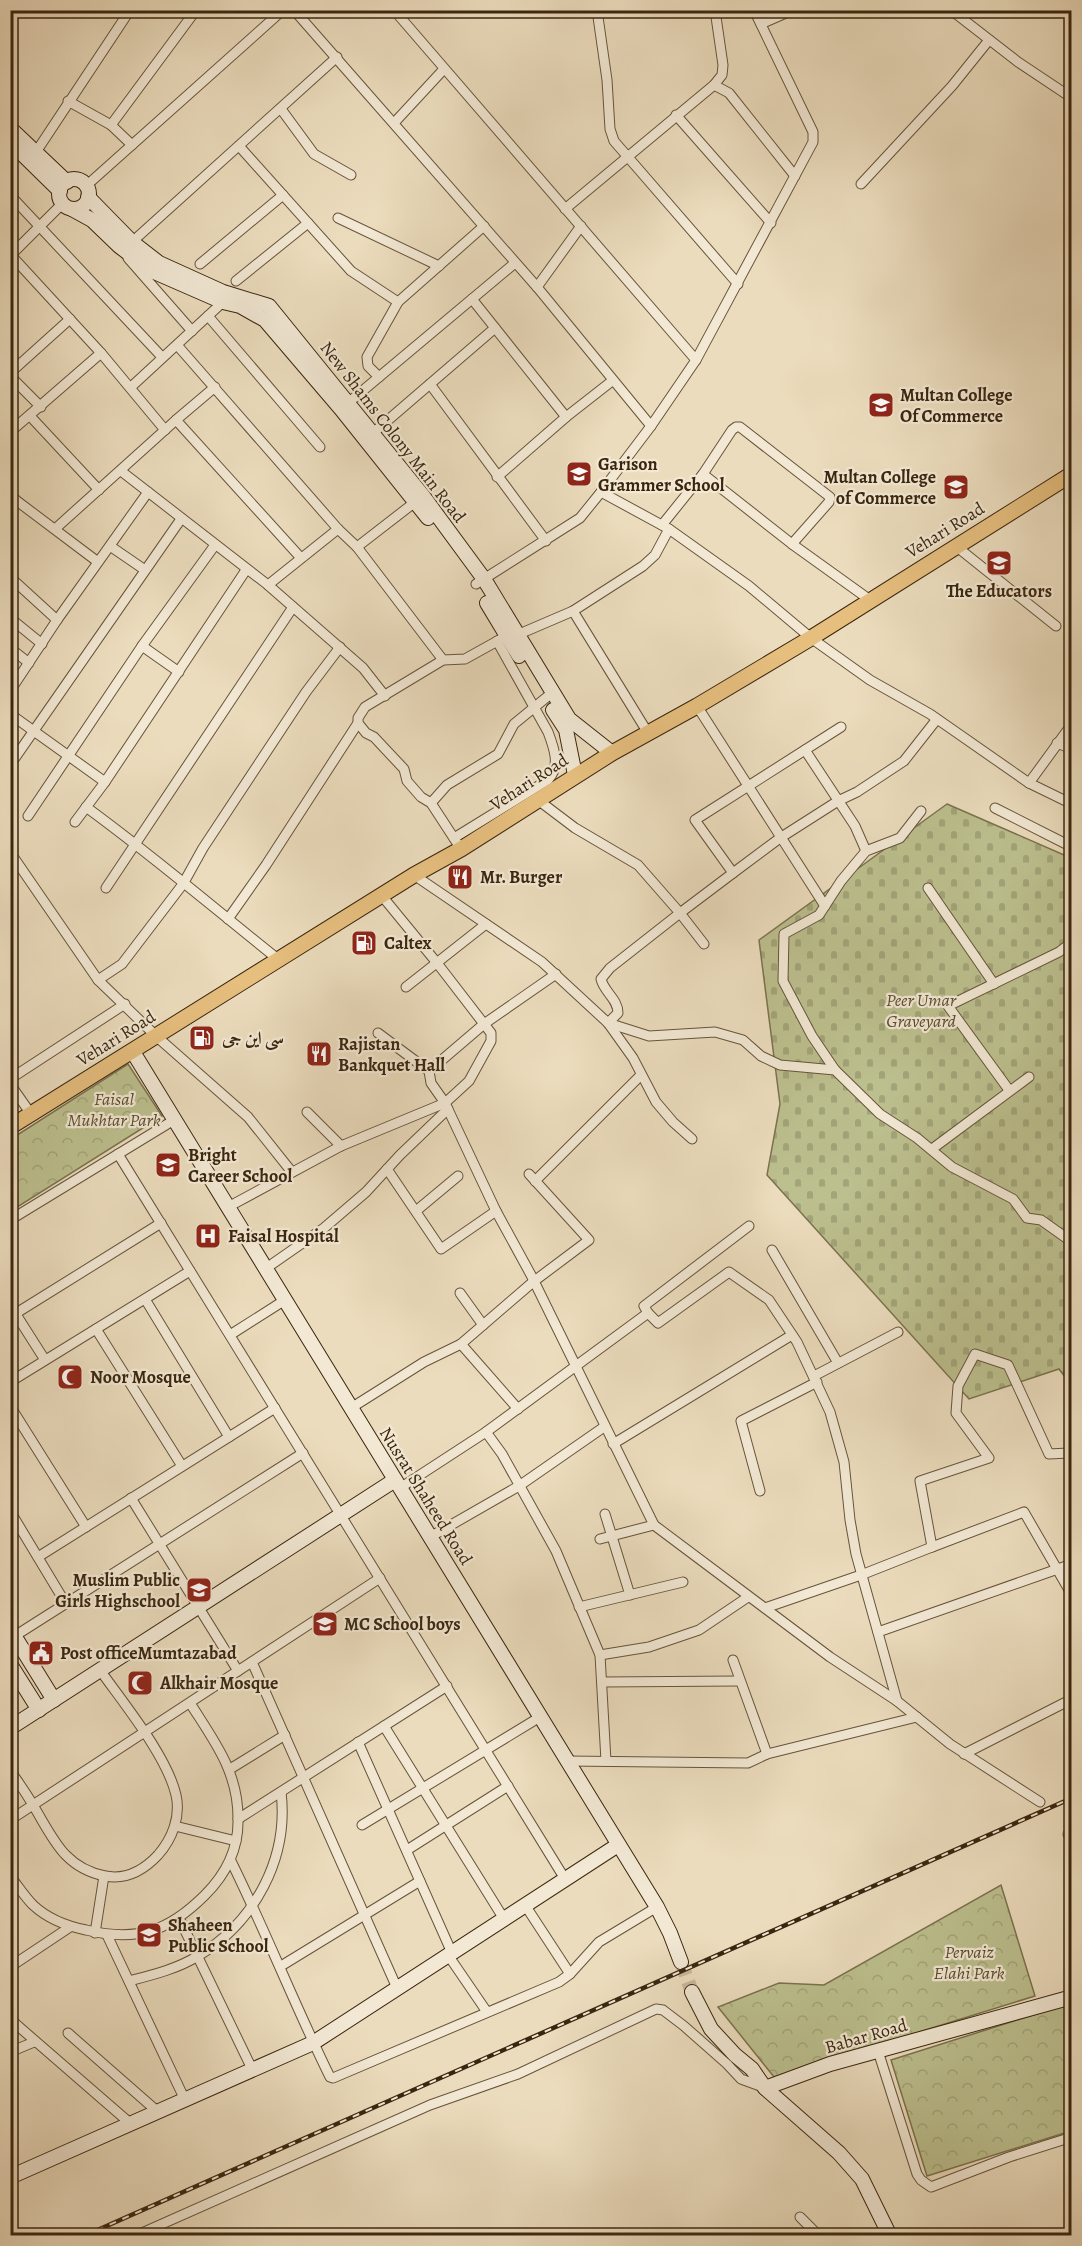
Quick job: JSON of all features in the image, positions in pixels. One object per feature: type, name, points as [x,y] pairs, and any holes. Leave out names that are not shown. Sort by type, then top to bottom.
[{"type":"main road","name":"Vehari Road","points":[[10,1127],[382,896],[457,844],[538,800],[612,753],[697,706],[811,638],[1071,474]]},
{"type":"street","points":[[36,152],[130,10]]},
{"type":"street","points":[[111,125],[196,10]]},
{"type":"street","points":[[10,142],[80,208],[85,204],[87,192],[132,145],[283,10]]},
{"type":"street","points":[[294,10],[484,225],[651,426]]},
{"type":"street","points":[[393,10],[696,360]]},
{"type":"street","points":[[597,10],[607,80],[610,129],[614,141],[738,284]]},
{"type":"street","points":[[565,209],[627,155],[714,85],[722,75],[723,65],[714,10]]},
{"type":"street","points":[[480,582],[579,518],[651,426],[696,360],[813,142],[813,132],[754,10]]},
{"type":"street","points":[[761,24],[793,10]]},
{"type":"street","points":[[951,10],[1071,98]]},
{"type":"street","points":[[861,184],[952,86],[989,40]]},
{"type":"street","points":[[192,331],[126,244],[337,57]]},
{"type":"street","points":[[394,123],[444,69]]},
{"type":"street","points":[[714,85],[729,93],[795,176]]},
{"type":"street","points":[[68,101],[111,125],[132,145]]},
{"type":"street","points":[[281,109],[314,154],[351,175]]},
{"type":"street","points":[[676,115],[771,223]]},
{"type":"street","points":[[10,128],[36,152],[65,196]]},
{"type":"street","points":[[239,146],[351,271],[398,302]]},
{"type":"street","points":[[87,192],[77,180],[41,227],[11,255],[131,387],[165,430]]},
{"type":"street","name":"New Shams Colony Main Road","points":[[87,192],[126,244],[152,271],[223,302],[240,306],[266,320],[419,499]]},
{"type":"street","points":[[10,195],[162,357]]},
{"type":"street","points":[[200,264],[284,195]]},
{"type":"street","name":"New Shams Colony Main Road","points":[[65,196],[92,220],[126,244],[159,263],[224,292],[269,306],[373,434],[480,582],[508,636],[549,695],[569,719],[612,753]]},
{"type":"street","points":[[338,218],[439,266]]},
{"type":"street","points":[[236,281],[308,222]]},
{"type":"street","points":[[379,377],[368,366],[366,357],[398,302],[484,225]]},
{"type":"street","points":[[537,287],[581,226]]},
{"type":"street","points":[[348,404],[515,262]]},
{"type":"street","points":[[472,299],[566,417]]},
{"type":"street","points":[[131,387],[223,302]]},
{"type":"street","points":[[208,316],[320,447]]},
{"type":"street","points":[[41,407],[10,374],[70,319]]},
{"type":"street","points":[[373,434],[495,328]]},
{"type":"street","points":[[177,345],[338,529],[357,547],[443,660]]},
{"type":"street","points":[[10,432],[101,353]]},
{"type":"street","points":[[497,477],[566,417],[612,381]]},
{"type":"street","points":[[430,384],[546,541]]},
{"type":"street","points":[[55,529],[215,387]]},
{"type":"street","points":[[30,416],[99,490]]},
{"type":"street","points":[[176,420],[301,558]]},
{"type":"street","points":[[228,919],[358,723],[358,718],[365,707],[443,660],[465,659],[508,636],[573,611],[643,566],[655,555],[665,527],[736,427],[741,427],[830,496],[829,502],[792,544]]},
{"type":"street","points":[[120,471],[293,607],[363,668],[385,696]]},
{"type":"street","points":[[703,474],[792,544],[870,600]]},
{"type":"street","points":[[10,691],[57,620],[148,492]]},
{"type":"street","points":[[601,492],[665,527],[749,586],[811,638],[870,680],[937,719],[1029,783],[1071,804]]},
{"type":"street","points":[[10,494],[98,562]]},
{"type":"street","points":[[357,547],[419,499]]},
{"type":"street","points":[[10,765],[181,519]]},
{"type":"street","points":[[267,585],[338,529]]},
{"type":"street","points":[[28,816],[142,646],[215,545]]},
{"type":"street","points":[[110,546],[145,570]]},
{"type":"street","points":[[957,547],[1056,626]]},
{"type":"street","points":[[75,822],[105,782],[246,570]]},
{"type":"street","points":[[10,577],[57,620]]},
{"type":"street","points":[[106,888],[293,607]]},
{"type":"street","points":[[573,611],[648,733]]},
{"type":"street","points":[[10,618],[42,644]]},
{"type":"street","points":[[358,723],[404,769],[407,781],[421,797],[431,803],[457,844],[553,775],[555,768],[554,746],[533,708],[508,636]]},
{"type":"street","points":[[142,646],[179,672]]},
{"type":"street","points":[[98,980],[122,964],[183,884],[203,848],[306,692],[339,647]]},
{"type":"street","points":[[10,648],[29,663]]},
{"type":"street","points":[[431,803],[447,785],[498,753],[514,724],[549,695]]},
{"type":"street","name":"New Shams Colony Main Road","points":[[549,695],[566,730],[575,775]]},
{"type":"street","points":[[697,706],[747,788],[825,906]]},
{"type":"street","points":[[10,714],[105,782]]},
{"type":"street","points":[[608,1023],[618,1013],[618,1007],[602,984],[603,974],[780,838],[904,761],[937,719]]},
{"type":"street","points":[[1029,783],[1071,724]]},
{"type":"street","points":[[733,873],[695,820],[841,727]]},
{"type":"street","points":[[1057,742],[1071,749]]},
{"type":"street","points":[[805,750],[855,826],[866,851]]},
{"type":"street","points":[[538,800],[574,828],[638,865],[704,944]]},
{"type":"street","points":[[86,807],[136,843],[183,884],[279,960]]},
{"type":"street","points":[[995,808],[1071,847]]},
{"type":"street","points":[[921,811],[900,838],[866,851],[841,881],[819,915],[784,934],[783,981],[812,1036],[835,1070],[880,1114],[932,1149],[952,1167],[1013,1199],[1027,1218],[1041,1220],[1071,1242]]},
{"type":"street","points":[[10,852],[98,980],[156,1036],[248,1117],[291,1171]]},
{"type":"street","points":[[414,875],[543,962],[608,1023],[633,1058],[656,1102],[692,1139]]},
{"type":"street","points":[[928,888],[994,984]]},
{"type":"street","points":[[265,1269],[324,1228],[366,1192],[469,1080],[490,1041],[491,1033],[382,896]]},
{"type":"street","points":[[406,987],[486,924]]},
{"type":"street","points":[[1009,1090],[948,1006],[1059,952],[1071,942]]},
{"type":"street","points":[[429,1071],[484,1024],[556,974]]},
{"type":"street","points":[[10,1079],[125,1004]]},
{"type":"street","points":[[608,1023],[649,1036],[715,1032],[742,1040],[761,1056],[780,1065],[835,1070]]},
{"type":"street","points":[[378,1033],[429,1071],[431,1083],[446,1106],[496,1211],[654,1525],[830,1657],[897,1701],[964,1754],[1040,1802]]},
{"type":"street","name":"Nusrat Shaheed Road","points":[[133,1052],[657,1907],[681,1962]]},
{"type":"street","points":[[351,1408],[424,1362],[461,1344],[533,1282],[589,1240],[532,1177],[641,1075]]},
{"type":"street","points":[[932,1149],[1029,1077]]},
{"type":"street","points":[[10,1084],[31,1114]]},
{"type":"street","points":[[228,1207],[341,1146],[446,1106]]},
{"type":"street","points":[[307,1112],[341,1146]]},
{"type":"street","points":[[10,1220],[174,1120]]},
{"type":"street","points":[[118,1154],[565,1879]]},
{"type":"street","points":[[387,1169],[441,1249],[496,1211]]},
{"type":"street","points":[[416,1211],[459,1176]]},
{"type":"street","points":[[45,1360],[12,1312],[161,1223]]},
{"type":"street","points":[[748,1226],[644,1306],[658,1323],[729,1272],[769,1300],[792,1335],[830,1412],[844,1462],[850,1520],[861,1575],[897,1701]]},
{"type":"street","points":[[772,1250],[838,1363]]},
{"type":"street","points":[[10,1382],[190,1271]]},
{"type":"street","points":[[460,1293],[483,1325]]},
{"type":"street","points":[[145,1299],[229,1437]]},
{"type":"street","points":[[230,1335],[285,1300]]},
{"type":"street","points":[[10,1728],[341,1515],[486,1432],[648,1313]]},
{"type":"street","points":[[96,1329],[182,1466]]},
{"type":"street","points":[[760,1491],[741,1421],[815,1379],[838,1363],[898,1332]]},
{"type":"street","points":[[613,1444],[792,1335]]},
{"type":"street","points":[[461,1344],[518,1409]]},
{"type":"street","points":[[932,1548],[920,1481],[989,1458],[956,1413],[957,1386],[975,1354],[1008,1365],[1049,1454],[1068,1453],[1071,1457]]},
{"type":"street","points":[[10,1406],[86,1527]]},
{"type":"street","points":[[38,1557],[275,1408]]},
{"type":"street","points":[[430,1538],[519,1486],[604,1427]]},
{"type":"street","points":[[486,1432],[502,1454],[556,1551],[600,1654],[606,1761]]},
{"type":"street","points":[[54,1700],[12,1635],[66,1604],[303,1454]]},
{"type":"street","points":[[131,1498],[238,1671]]},
{"type":"street","points":[[10,1511],[66,1604]]},
{"type":"street","points":[[765,1608],[861,1575],[1024,1512],[1071,1595]]},
{"type":"street","points":[[606,1514],[630,1595]]},
{"type":"street","points":[[600,1539],[654,1525]]},
{"type":"street","points":[[878,1632],[1071,1564]]},
{"type":"street","points":[[10,1820],[380,1578]]},
{"type":"street","points":[[579,1607],[683,1582]]},
{"type":"street","points":[[600,1654],[650,1647],[699,1630],[748,1597]]},
{"type":"street","points":[[733,1660],[767,1754]]},
{"type":"street","points":[[252,1662],[397,1988]]},
{"type":"street","points":[[10,1664],[39,1710]]},
{"type":"street","points":[[10,1770],[62,1852],[75,1864],[91,1873],[104,1876],[125,1876],[146,1866],[163,1849],[175,1826],[176,1797],[171,1780],[144,1733],[100,1670]]},
{"type":"street","points":[[602,1683],[739,1681]]},
{"type":"street","points":[[238,1819],[447,1686]]},
{"type":"street","points":[[964,1754],[1071,1699]]},
{"type":"street","points":[[10,1876],[32,1904],[50,1918],[70,1927],[107,1935],[142,1934],[180,1917],[212,1888],[231,1862],[238,1819],[230,1769],[190,1702]]},
{"type":"street","points":[[362,1825],[540,1717]]},
{"type":"street","points":[[567,1761],[748,1763],[767,1754],[917,1717]]},
{"type":"street","points":[[384,1726],[504,1919]]},
{"type":"street","points":[[230,1769],[285,1735]]},
{"type":"street","points":[[358,1742],[407,1850],[450,1954],[487,2012]]},
{"type":"street","points":[[407,1850],[508,1786]]},
{"type":"street","points":[[129,1982],[163,1972],[198,1956],[230,1932],[253,1907],[271,1873],[276,1855],[283,1808],[281,1792]]},
{"type":"street","points":[[175,1826],[236,1841]]},
{"type":"street","points":[[10,2177],[313,2043],[618,1845]]},
{"type":"street","points":[[231,1862],[313,2043],[330,2077],[333,2078],[559,1982],[570,1974],[599,1942],[657,1907]]},
{"type":"street","points":[[95,1933],[104,1876]]},
{"type":"street","points":[[280,1966],[420,1881]]},
{"type":"street","points":[[525,1905],[570,1974]]},
{"type":"street","points":[[180,1917],[253,2071]]},
{"type":"street","points":[[10,1967],[70,1927]]},
{"type":"street","points":[[107,1935],[185,2100]]},
{"type":"street","points":[[692,1992],[703,2015],[719,2038],[752,2068],[765,2088],[839,2153],[862,2179],[890,2235]]},
{"type":"street","name":"Babar Road","points":[[765,2088],[830,2064],[1071,1997]]},
{"type":"street","points":[[135,2235],[430,2105],[518,2074],[656,2009],[663,2010],[684,2026],[741,2079],[765,2088]]},
{"type":"street","points":[[10,2019],[131,2124]]},
{"type":"street","points":[[68,2033],[158,2112]]},
{"type":"street","points":[[10,2052],[34,2042]]},
{"type":"street","points":[[878,2051],[917,2174],[931,2187],[1009,2157],[1071,2137]]},
{"type":"street","points":[[800,2217],[819,2235]]},
{"type":"green space","name":"Peer Umar Graveyard","points":[[947,804],[1071,858],[1071,1385],[1059,1369],[969,1399],[767,1175],[780,1104],[759,940]]},
{"type":"green space","name":"Faisal Mukhtar Park","points":[[128,1064],[162,1116],[11,1211],[11,1139]]},
{"type":"green space","name":"Pervaiz Elahi Park","points":[[1001,1885],[1035,1996],[774,2077],[718,2007],[779,1983],[824,1985]]},
{"type":"green space","name":"Pervaiz Elahi Park","points":[[1071,2003],[1071,2131],[927,2176],[891,2060]]},
{"type":"tunnel","points":[[681,1962],[692,1992]]},
{"type":"railway","points":[[84,2236],[1072,1798]]},
{"type":"place","name":"Multan College Of Commerce","points":[[881,405]]},
{"type":"place","name":"Garison Grammer School","points":[[579,474]]},
{"type":"place","name":"Multan College of Commerce","points":[[956,487]]},
{"type":"place","name":"The Educators","points":[[999,563]]},
{"type":"place","name":"Mr. Burger","points":[[460,877]]},
{"type":"place","name":"Caltex","points":[[364,943]]},
{"type":"place","name":"سی این جی","points":[[202,1038]]},
{"type":"place","name":"Rajistan Bankquet Hall","points":[[319,1054]]},
{"type":"place","name":"Bright Career School","points":[[168,1165]]},
{"type":"place","name":"Faisal Hospital","points":[[208,1236]]},
{"type":"place","name":"Noor Mosque","points":[[70,1377]]},
{"type":"place","name":"Muslim Public Girls Highschool","points":[[199,1590]]},
{"type":"place","name":"MC School boys","points":[[325,1624]]},
{"type":"place","name":"Post officeMumtazabad","points":[[41,1653]]},
{"type":"place","name":"Alkhair Mosque","points":[[140,1683]]},
{"type":"place","name":"Shaheen Public School","points":[[149,1935]]}]
